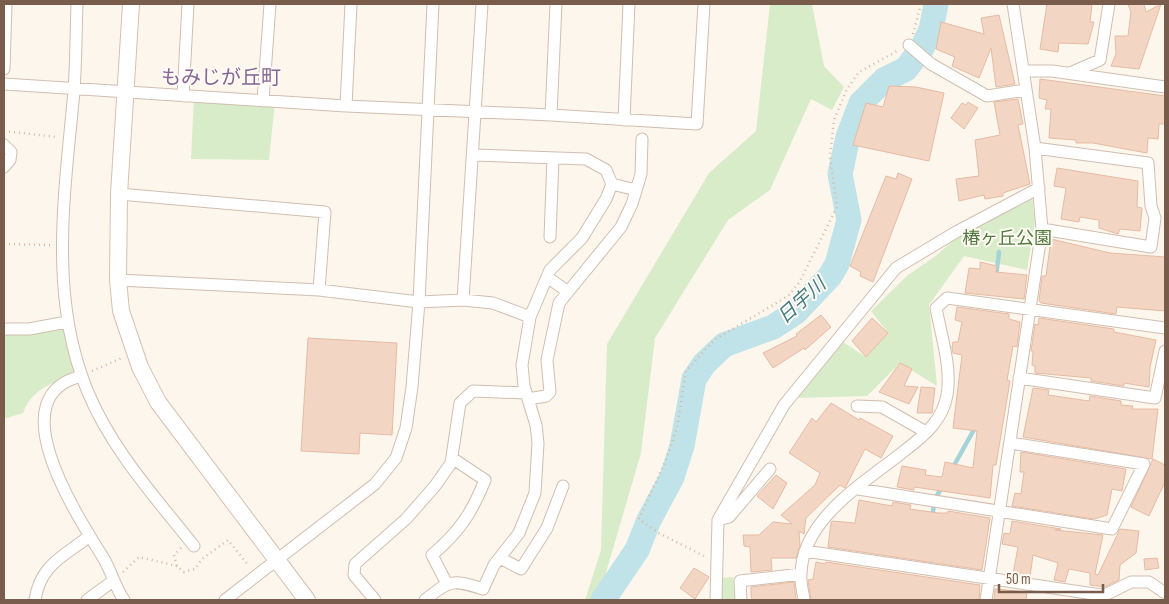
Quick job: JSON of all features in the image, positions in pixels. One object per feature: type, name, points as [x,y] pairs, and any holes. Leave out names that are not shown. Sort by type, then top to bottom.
[{"type":"street","points":[[4,69],[6,4]]},
{"type":"street","points":[[77,4],[74,89],[61,270],[67,322],[75,358],[106,429],[133,470],[194,546]]},
{"type":"street","points":[[131,4],[119,194],[118,280],[121,311],[135,352],[158,402],[305,599]]},
{"type":"street","points":[[183,96],[188,4]]},
{"type":"street","points":[[263,101],[270,4]]},
{"type":"street","points":[[346,106],[351,4]]},
{"type":"street","points":[[225,600],[375,484],[396,458],[408,420],[419,302],[433,4]]},
{"type":"street","points":[[463,300],[474,155],[482,4]]},
{"type":"street","points":[[551,115],[556,4]]},
{"type":"street","points":[[624,120],[629,4]]},
{"type":"street","points":[[4,84],[346,106],[551,115],[697,124],[704,4]]},
{"type":"street","points":[[986,600],[1042,229],[1035,148],[1014,4]]},
{"type":"street","points":[[1070,73],[1100,60],[1109,4]]},
{"type":"street","points":[[909,45],[931,64],[987,96],[1026,90]]},
{"type":"street","points":[[1023,71],[1070,73],[1165,87]]},
{"type":"street","points":[[375,600],[354,575],[355,564],[406,518],[435,486],[452,458],[460,404],[473,391],[527,396],[546,396],[550,392],[548,352],[559,303],[621,227],[641,174],[642,139]]},
{"type":"street","points":[[4,145],[11,152],[10,160],[4,167]]},
{"type":"street","points":[[1035,148],[1148,163],[1151,206],[1155,218],[1151,247],[1042,229]]},
{"type":"street","points":[[425,600],[450,582],[461,582],[481,595],[494,566],[520,533],[536,493],[538,443],[536,425],[527,396],[522,365],[530,317],[547,277],[567,252],[582,238],[606,199],[612,184],[606,170],[586,159],[474,155]]},
{"type":"street","points":[[550,237],[553,158]]},
{"type":"street","points":[[612,184],[636,190]]},
{"type":"street","points":[[716,600],[718,574],[715,562],[718,520],[784,405],[896,268],[956,232],[1039,188]]},
{"type":"street","points":[[119,194],[325,212],[319,290]]},
{"type":"street","points":[[547,277],[568,291]]},
{"type":"street","points":[[118,280],[319,290],[419,302],[463,300],[493,303],[530,317]]},
{"type":"street","points":[[804,600],[800,574],[805,550],[818,523],[938,420],[947,395],[948,376],[936,308],[947,298],[1165,328]]},
{"type":"street","points":[[4,329],[29,329],[67,322]]},
{"type":"street","points":[[1019,378],[1155,398],[1165,351]]},
{"type":"street","points":[[46,386],[82,376]]},
{"type":"street","points":[[858,406],[882,407],[926,432]]},
{"type":"street","points":[[858,489],[1000,513],[1112,529],[1144,464],[1010,443]]},
{"type":"street","points":[[447,584],[432,555],[452,537],[464,522],[476,504],[485,480],[452,458]]},
{"type":"street","points":[[718,520],[730,516],[770,469]]},
{"type":"street","points":[[47,483],[104,560],[113,582],[124,600]]},
{"type":"street","points":[[500,558],[521,569],[547,528],[563,486]]},
{"type":"street","points":[[35,600],[36,589],[43,573],[53,563],[87,538]]},
{"type":"street","points":[[805,550],[989,577],[1098,598],[1131,582],[1149,582],[1165,593]]},
{"type":"street","points":[[741,600],[740,580],[800,574]]},
{"type":"street","points":[[87,600],[113,582]]},
{"type":"path","points":[[715,562],[657,532],[639,519],[677,427],[686,371],[714,340],[788,296],[799,283],[837,207],[830,157],[834,120],[847,89],[860,72],[909,45],[921,4]]},
{"type":"path","points":[[4,131],[69,138]]},
{"type":"path","points":[[4,244],[62,245]]},
{"type":"path","points":[[82,376],[135,352]]},
{"type":"path","points":[[113,582],[139,557],[177,566],[184,572],[195,570],[202,559],[228,540],[257,575]]},
{"type":"path","points":[[177,566],[174,555],[183,545],[194,546],[201,551],[202,559]]},
{"type":"green space","points":[[770,4],[812,4],[824,66],[844,87],[832,110],[811,99],[770,190],[728,220],[655,338],[641,453],[598,600],[585,600],[601,550],[607,344],[709,173],[756,131]]},
{"type":"green space","points":[[194,96],[275,102],[269,160],[191,159]]},
{"type":"green space","name":"椿ヶ丘公園","points":[[1032,196],[1035,223],[1027,270],[964,256],[929,305],[937,386],[900,363],[867,396],[798,398],[843,342],[866,357],[888,333],[871,311],[908,275],[937,255],[957,237]]},
{"type":"green space","points":[[67,322],[82,376],[46,386],[27,404],[23,413],[4,419],[4,328]]},
{"type":"green space","points":[[733,577],[735,600],[722,600],[722,578]]},
{"type":"building","points":[[1047,4],[1092,4],[1090,22],[1094,22],[1088,44],[1059,43],[1058,52],[1040,49]]},
{"type":"building","points":[[1128,4],[1144,4],[1146,12],[1161,4],[1139,69],[1111,66],[1116,54],[1115,36],[1128,36],[1131,12]]},
{"type":"building","points":[[999,15],[1015,84],[996,87],[991,48],[979,78],[952,66],[955,57],[936,49],[941,22],[984,34],[981,18]]},
{"type":"building","points":[[1040,79],[1165,96],[1165,124],[1159,124],[1158,139],[1148,138],[1147,153],[1093,143],[1076,143],[1076,140],[1049,138],[1051,109],[1045,109],[1047,100],[1039,98]]},
{"type":"building","points":[[889,86],[916,87],[944,93],[929,161],[853,145],[866,103],[883,107]]},
{"type":"building","points":[[1018,99],[1023,124],[1018,125],[1030,184],[1003,193],[1003,196],[985,199],[984,195],[959,201],[956,179],[979,176],[975,140],[1000,135],[994,102]]},
{"type":"building","points":[[968,102],[978,108],[964,129],[951,118],[962,103],[966,105]]},
{"type":"building","points":[[1057,168],[1138,181],[1137,207],[1142,208],[1140,231],[1120,229],[1118,234],[1099,228],[1099,220],[1080,217],[1079,222],[1061,219],[1066,188],[1054,186]]},
{"type":"building","points":[[898,173],[912,179],[873,282],[860,276],[861,272],[850,266],[886,176],[896,179]]},
{"type":"building","points":[[1051,239],[1110,253],[1165,257],[1165,311],[1117,307],[1116,314],[1041,303],[1039,301],[1042,276],[1046,276]]},
{"type":"building","points":[[980,262],[997,266],[996,272],[1027,275],[1024,299],[965,293],[969,268],[980,269]]},
{"type":"building","points":[[957,307],[1009,314],[1009,319],[1020,322],[1017,347],[1013,346],[1007,380],[1010,381],[996,465],[993,465],[990,498],[914,487],[914,490],[897,487],[902,466],[926,470],[925,475],[942,477],[945,462],[973,468],[977,431],[953,428],[962,355],[953,353],[952,347],[953,342],[958,342],[962,322],[955,320]]},
{"type":"building","points":[[821,315],[831,327],[805,350],[804,348],[773,368],[763,353],[797,336],[796,334]]},
{"type":"building","points":[[872,318],[888,333],[866,357],[852,341]]},
{"type":"building","points":[[1039,318],[1114,329],[1114,332],[1156,340],[1150,367],[1149,387],[1124,383],[1124,386],[1091,381],[1091,378],[1035,373],[1035,366],[1032,365],[1033,351],[1031,351],[1035,324],[1038,325]]},
{"type":"building","points":[[308,338],[397,343],[392,435],[360,433],[359,454],[301,451]]},
{"type":"building","points":[[900,363],[912,369],[904,386],[918,387],[909,404],[879,392]]},
{"type":"building","points":[[921,387],[935,388],[932,413],[917,413]]},
{"type":"building","points":[[1033,388],[1049,390],[1048,395],[1089,401],[1090,396],[1121,401],[1121,405],[1133,406],[1132,409],[1158,409],[1152,459],[1023,437]]},
{"type":"building","points":[[831,403],[859,420],[860,418],[893,436],[881,458],[865,449],[845,488],[840,485],[806,518],[804,534],[799,531],[800,546],[796,558],[771,558],[772,570],[751,572],[750,547],[744,546],[743,535],[759,535],[773,522],[792,524],[781,515],[815,485],[820,473],[789,453],[812,418],[816,422]]},
{"type":"building","points":[[1021,452],[1126,469],[1122,491],[1112,489],[1107,515],[1094,519],[1012,506],[1015,493],[1021,494],[1024,472],[1020,472]]},
{"type":"building","points":[[1153,459],[1165,465],[1165,482],[1149,516],[1131,507]]},
{"type":"building","points":[[776,475],[787,483],[773,509],[757,496]]},
{"type":"building","points":[[859,500],[892,506],[893,502],[911,505],[910,509],[938,513],[948,513],[948,511],[990,518],[982,570],[828,547],[832,521],[855,523]]},
{"type":"building","points":[[1012,521],[1061,529],[1055,530],[1103,535],[1095,574],[1098,575],[1120,529],[1139,531],[1136,553],[1120,565],[1119,580],[1105,587],[1090,585],[1090,573],[1069,569],[1065,582],[1054,580],[1058,563],[1033,555],[1030,577],[1013,574],[1018,547],[1002,544],[1004,533],[1010,534]]},
{"type":"building","points":[[1157,558],[1159,568],[1145,570],[1144,559]]},
{"type":"building","points":[[816,562],[980,585],[979,600],[811,600],[808,580],[813,579]]},
{"type":"building","points":[[694,568],[709,577],[695,599],[680,588]]},
{"type":"building","points":[[794,582],[796,600],[753,600],[751,597],[751,587]]},
{"type":"building","points":[[995,589],[1027,592],[1026,600],[994,600]]},
{"type":"waterway","name":"日宇川","points":[[603,600],[637,550],[649,520],[672,477],[682,446],[694,379],[704,364],[724,345],[773,327],[796,312],[830,276],[837,264],[849,220],[840,174],[848,137],[861,103],[884,80],[906,69],[922,48],[931,30],[936,4]]},
{"type":"waterway","points":[[996,277],[999,252]]},
{"type":"waterway","points":[[952,469],[976,426]]},
{"type":"waterway","points":[[932,517],[935,499],[942,487]]},
{"type":"district","name":"もみじが丘町","points":[[221,78]]}]
